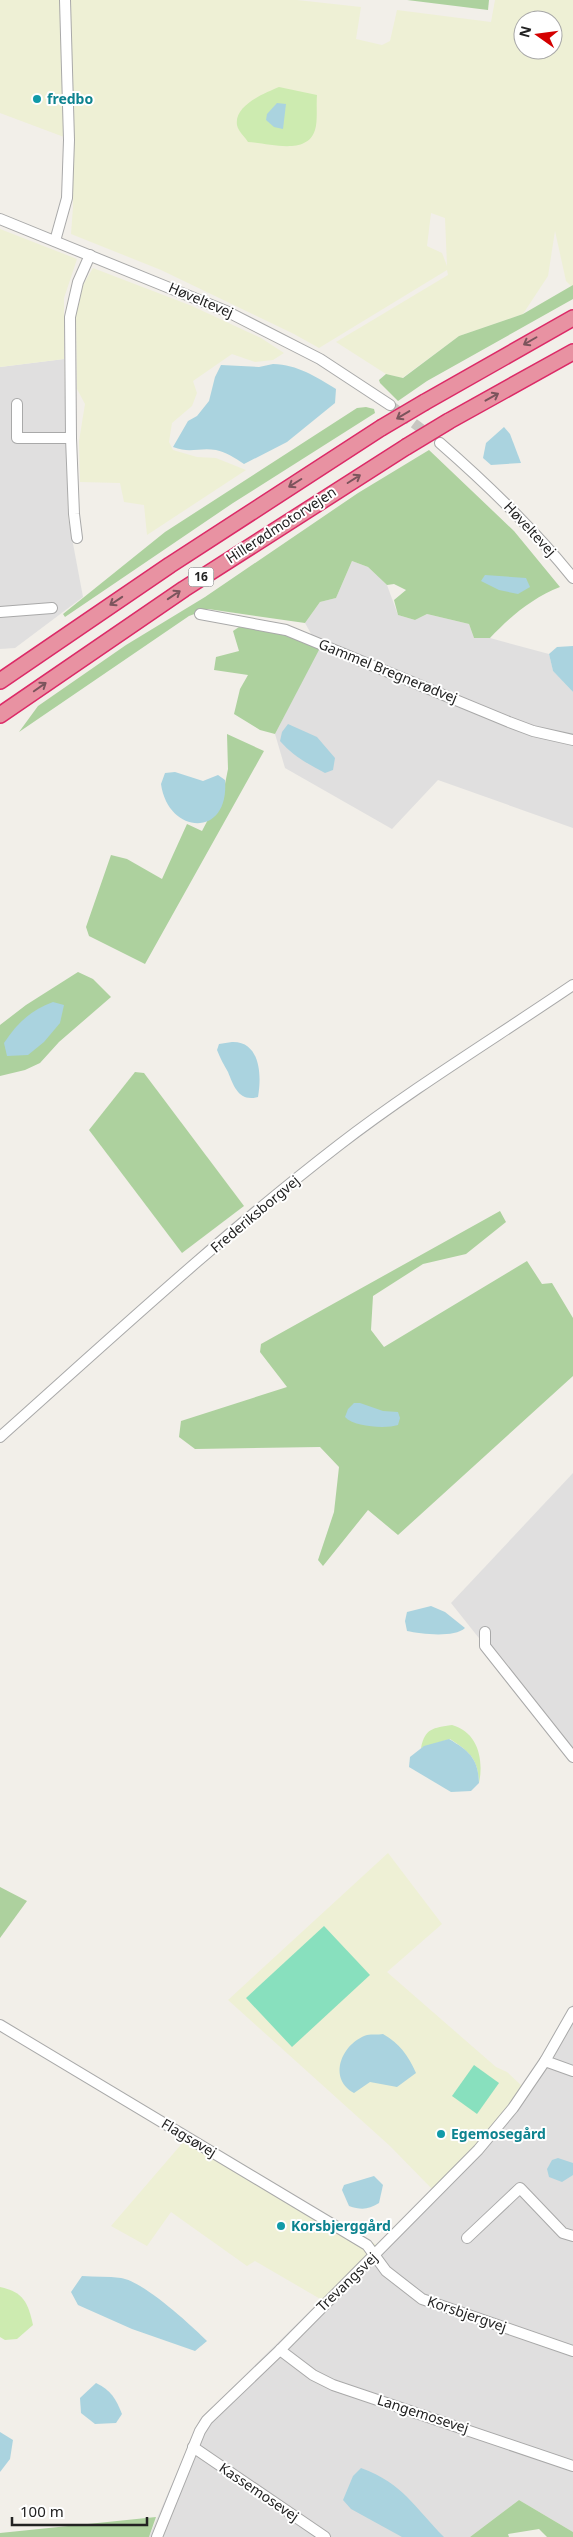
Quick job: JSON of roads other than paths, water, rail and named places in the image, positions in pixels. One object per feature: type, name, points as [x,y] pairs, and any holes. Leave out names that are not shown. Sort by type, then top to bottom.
[{"type":"highway","name":"Hillerødmotorvejen","points":[[0,681],[178,559],[381,428],[573,318]]},
{"type":"highway","name":"Hillerødmotorvejen","points":[[0,715],[295,515],[450,421],[573,352]]},
{"type":"street","points":[[55,241],[67,198],[69,140],[65,0]]},
{"type":"street","name":"Høveltevej","points":[[0,219],[226,310],[320,359],[390,405]]},
{"type":"street","points":[[77,538],[74,514],[70,317],[78,282],[90,255]]},
{"type":"street","points":[[17,404],[17,438],[72,438]]},
{"type":"street","name":"Høveltevej","points":[[440,443],[486,483],[525,522],[573,578]]},
{"type":"street","points":[[0,612],[52,608]]},
{"type":"street","name":"Gammel Bregnerødvej","points":[[200,614],[286,630],[509,722],[533,731],[573,740]]},
{"type":"street","name":"Frederiksborgvej","points":[[0,1437],[180,1276],[340,1144],[424,1084],[573,985]]},
{"type":"street","name":"Frederiksborgvej","points":[[529,1015],[573,991]]},
{"type":"street","points":[[485,1632],[485,1646],[573,1757]]},
{"type":"street","name":"Trevangsvej","points":[[156,2537],[193,2447],[207,2420],[280,2350],[478,2150],[513,2108],[545,2060],[573,2012]]},
{"type":"street","name":"Flagsøvej","points":[[0,2025],[367,2245],[374,2256]]},
{"type":"street","points":[[545,2060],[573,2071]]},
{"type":"street","points":[[467,2238],[520,2188],[563,2232],[573,2236]]},
{"type":"street","name":"Korsbjergvej","points":[[374,2256],[399,2284],[422,2299],[573,2351]]},
{"type":"street","name":"Langemosevej","points":[[280,2350],[313,2375],[333,2385],[573,2466]]},
{"type":"street","name":"Kassemosevej","points":[[193,2447],[325,2537]]},
{"type":"water","points":[[277,103],[286,104],[283,129],[274,127],[266,120],[267,114]]},
{"type":"water","points":[[273,364],[298,369],[336,389],[335,403],[287,442],[244,464],[216,450],[185,450],[173,447],[188,421],[197,416],[209,401],[215,377],[221,365],[259,367]]},
{"type":"water","points":[[504,427],[510,434],[521,463],[491,465],[483,458],[486,443]]},
{"type":"water","points":[[485,575],[526,578],[530,587],[518,594],[499,590],[481,581]]},
{"type":"water","points":[[573,646],[573,692],[553,671],[549,654],[557,647]]},
{"type":"water","points":[[288,724],[317,737],[335,758],[333,770],[325,773],[301,759],[280,741],[282,732]]},
{"type":"water","points":[[175,772],[203,781],[218,775],[225,780],[224,799],[218,813],[209,821],[198,823],[186,821],[175,813],[166,801],[161,784],[165,773]]},
{"type":"water","points":[[53,1002],[64,1005],[60,1023],[44,1042],[28,1055],[7,1056],[4,1043],[14,1029],[31,1013]]},
{"type":"water","points":[[241,1043],[254,1053],[260,1079],[258,1097],[246,1097],[238,1092],[221,1059],[217,1050],[219,1044]]},
{"type":"water","points":[[354,1403],[360,1403],[383,1411],[398,1412],[400,1418],[398,1425],[386,1427],[370,1426],[349,1420],[345,1417],[348,1409]]},
{"type":"water","points":[[431,1606],[445,1612],[465,1628],[446,1634],[407,1631],[405,1621],[407,1612]]},
{"type":"water","points":[[449,1739],[462,1747],[471,1756],[477,1767],[479,1783],[471,1791],[451,1792],[409,1767],[410,1757],[424,1746]]},
{"type":"water","points":[[383,2034],[403,2050],[416,2073],[397,2087],[370,2082],[354,2093],[346,2087],[341,2079],[341,2061],[351,2045],[358,2039],[367,2035]]},
{"type":"water","points":[[558,2158],[573,2163],[573,2175],[562,2182],[549,2177],[547,2169],[552,2160]]},
{"type":"water","points":[[374,2176],[383,2185],[379,2203],[364,2209],[349,2206],[342,2190],[344,2185]]},
{"type":"water","points":[[82,2276],[116,2277],[130,2281],[154,2295],[207,2341],[195,2351],[132,2329],[78,2305],[71,2292]]},
{"type":"water","points":[[96,2383],[109,2392],[118,2404],[122,2414],[116,2423],[95,2424],[81,2413],[80,2398]]},
{"type":"water","points":[[0,2432],[13,2440],[10,2459],[0,2472]]},
{"type":"water","points":[[361,2468],[376,2474],[398,2489],[444,2537],[402,2537],[351,2509],[343,2500],[353,2476]]},
{"type":"tunnel","points":[[390,405],[440,443]]},
{"type":"place","name":"fredbo","points":[[37,99]]},
{"type":"place","name":"Egemosegård","points":[[441,2134]]},
{"type":"place","name":"Korsbjerggård","points":[[281,2226]]}]
